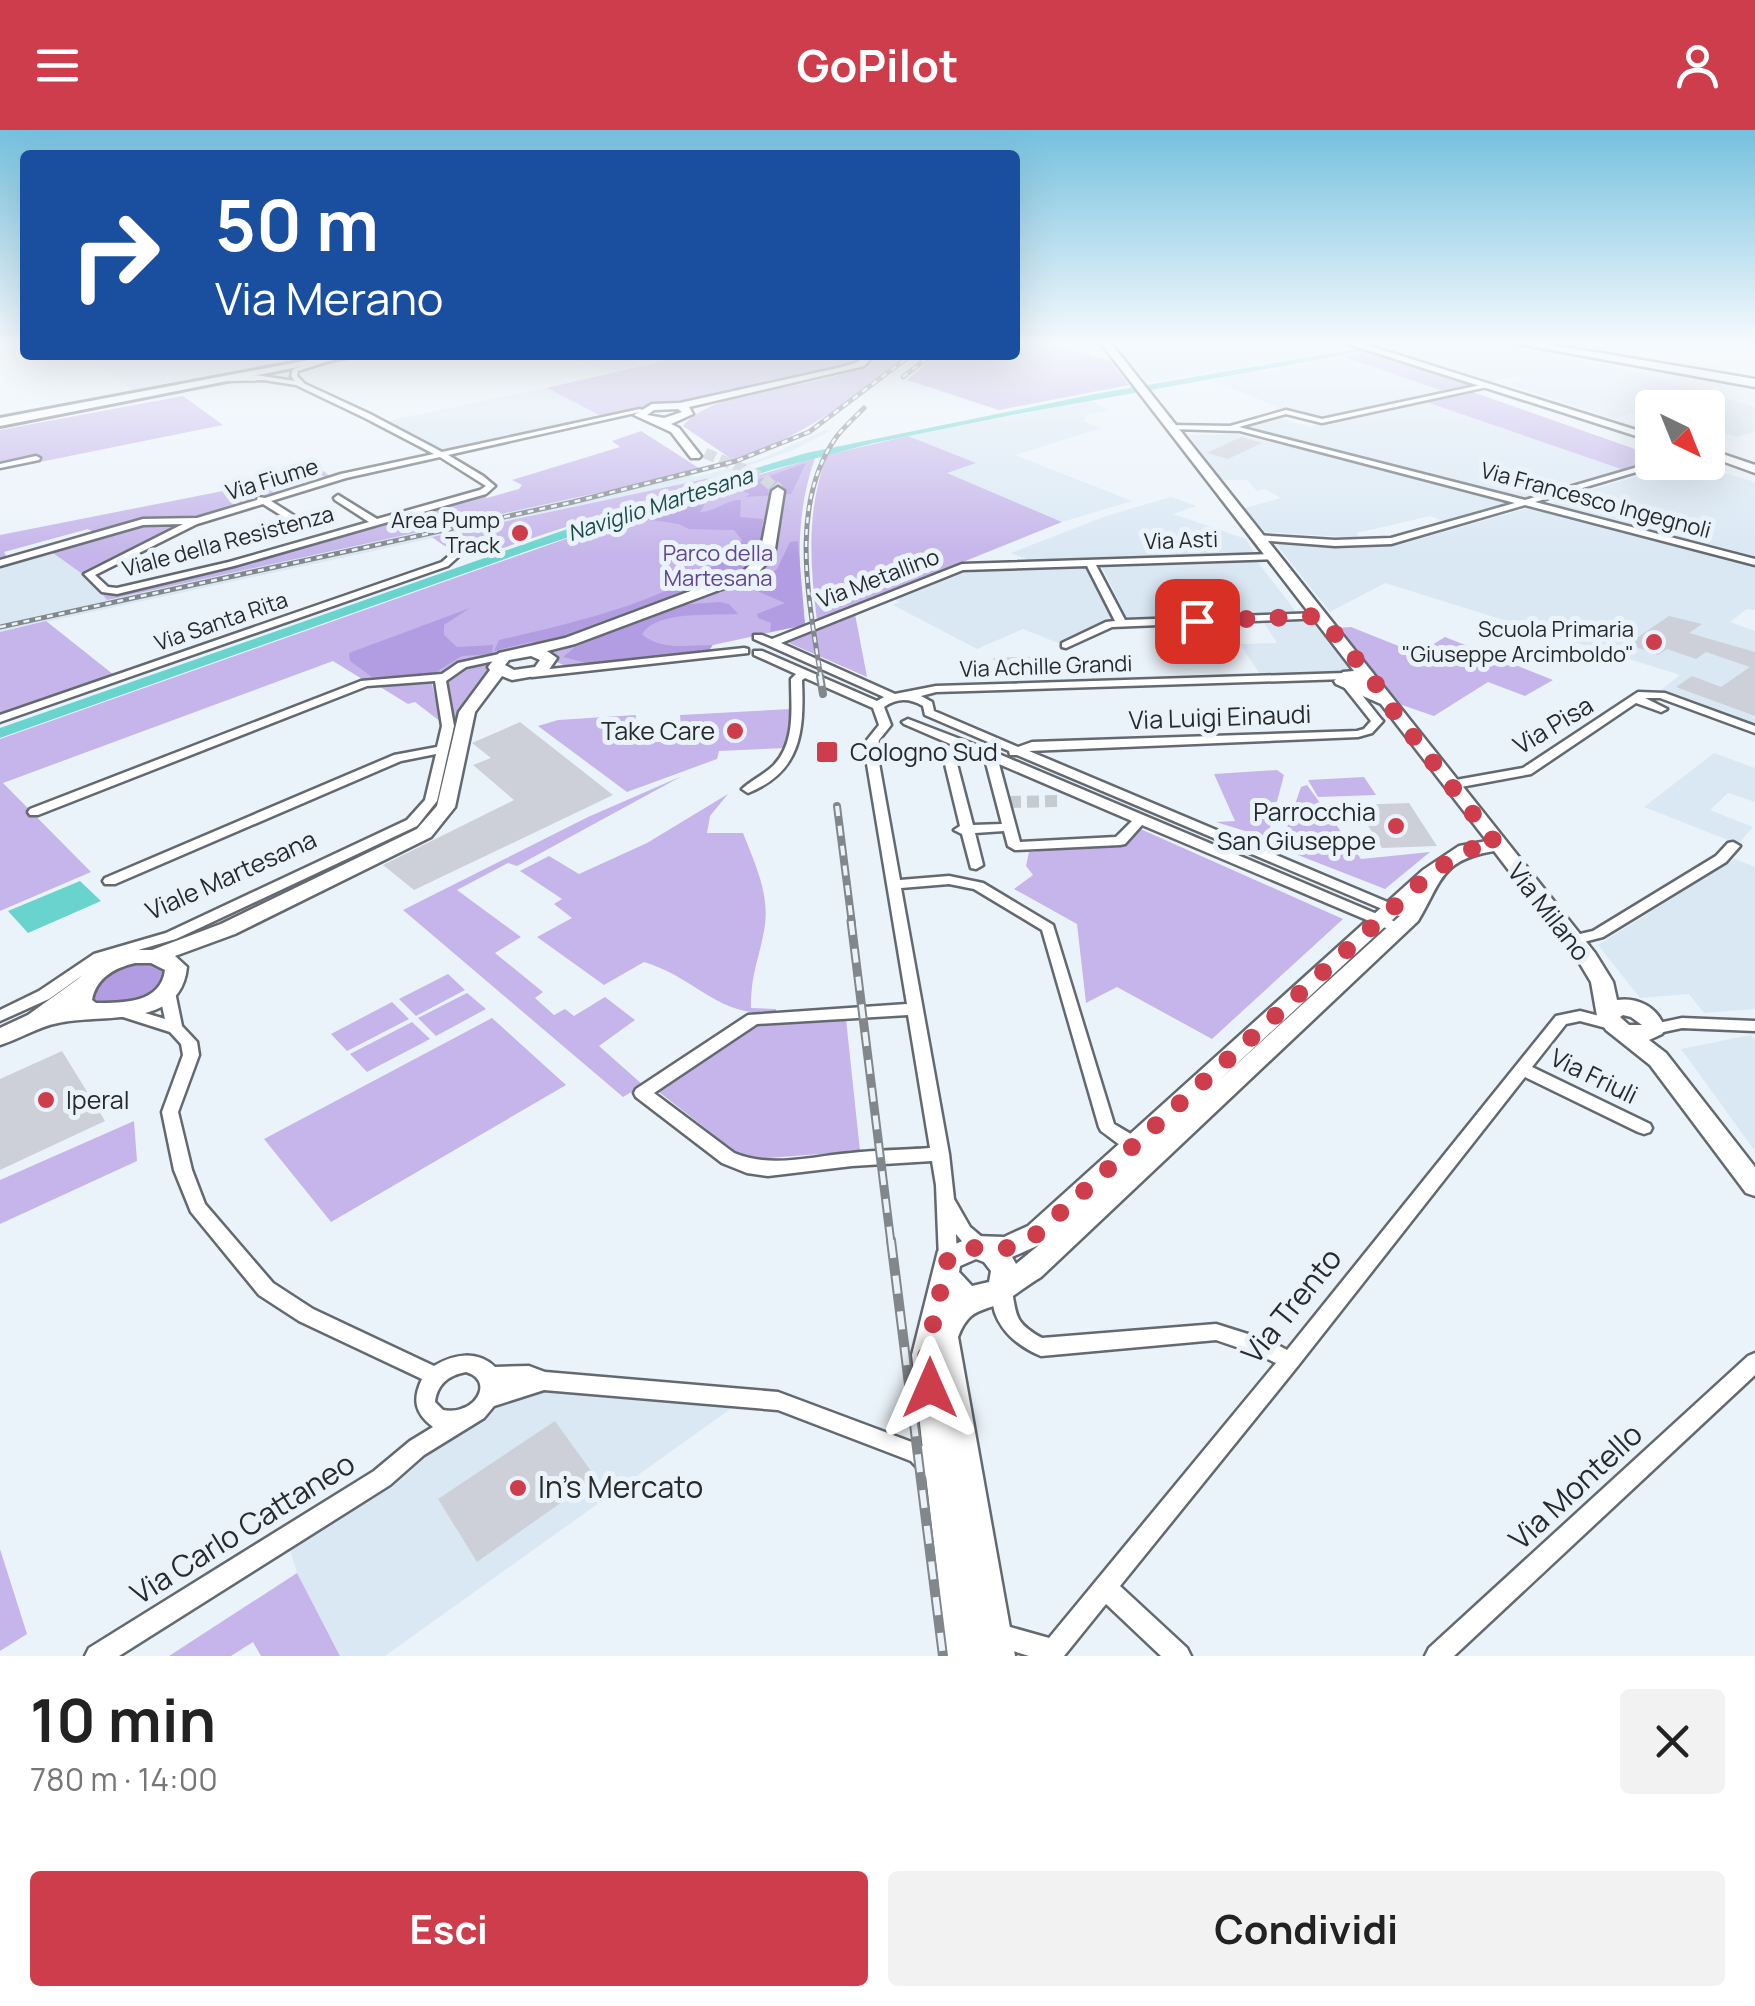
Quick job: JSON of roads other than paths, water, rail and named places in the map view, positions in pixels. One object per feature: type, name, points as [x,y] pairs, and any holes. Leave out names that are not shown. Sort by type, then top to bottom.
[{"type":"main road","points":[[0,422],[46,413]]},
{"type":"street","points":[[360,413],[441,456]]},
{"type":"street","points":[[646,417],[651,413]]},
{"type":"street","points":[[675,413],[681,416]]},
{"type":"street","points":[[646,417],[686,413]]},
{"type":"street","name":"Via Milano","points":[[1161,413],[1320,616],[1360,682],[1450,785],[1602,982],[1648,1024]]},
{"type":"street","points":[[1229,429],[1282,413]]},
{"type":"street","points":[[1291,413],[1322,420],[1355,413]]},
{"type":"street","points":[[1571,413],[1635,434]]},
{"type":"street","points":[[681,416],[686,442],[700,454]]},
{"type":"street","name":"Via Fiume","points":[[0,563],[143,522],[194,522],[262,498],[441,456],[615,419],[646,417]]},
{"type":"street","name":"Via Francesco Ingegnoli","points":[[1175,430],[1229,429],[1755,562]]},
{"type":"street","name":"Viale della Resistenza","points":[[194,522],[89,574],[105,590],[118,591],[376,523],[486,491],[491,486],[441,456]]},
{"type":"street","points":[[0,466],[36,458]]},
{"type":"street","points":[[1725,462],[1755,471]]},
{"type":"street","points":[[1257,537],[1335,543],[1391,541],[1635,471]]},
{"type":"street","points":[[496,670],[529,651],[570,641],[749,574],[767,556],[780,498],[772,492]]},
{"type":"street","points":[[262,498],[298,522]]},
{"type":"street","points":[[338,498],[376,523]]},
{"type":"street","points":[[152,543],[168,555]]},
{"type":"street","name":"Via Santa Rita","points":[[0,719],[446,563],[453,557]]},
{"type":"street","name":"Via Asti","points":[[967,567],[1273,557]]},
{"type":"street","points":[[1091,564],[1122,624]]},
{"type":"street","name":"Via Metallino","points":[[758,652],[805,628],[967,567]]},
{"type":"street","points":[[1066,646],[1110,624],[1320,616]]},
{"type":"street","name":"Via Metallino","points":[[742,647],[758,638],[805,628]]},
{"type":"street","points":[[758,638],[1322,879],[1394,918]]},
{"type":"street","points":[[524,675],[544,669],[570,641]]},
{"type":"street","points":[[34,812],[365,683],[442,677],[462,665],[524,675],[742,647],[805,673],[881,718],[904,722],[995,758],[1309,890],[1394,918]]},
{"type":"street","points":[[529,651],[576,668]]},
{"type":"street","name":"Viale Martesana","points":[[0,1037],[36,1020],[112,964],[154,956],[228,929],[391,852],[432,826],[446,807],[467,712],[496,670]]},
{"type":"street","points":[[748,789],[770,776],[792,752],[796,679],[805,673]]},
{"type":"street","name":"Viale Martesana","points":[[0,1016],[44,995],[100,957],[171,936],[407,826],[430,804],[443,749],[448,723],[439,684],[442,677]]},
{"type":"street","name":"Via Achille Grandi","points":[[899,697],[949,689],[1324,678],[1360,682]]},
{"type":"street","name":"Via Luigi Einaudi","points":[[1017,750],[1032,746],[1358,734],[1377,721],[1360,682]]},
{"type":"street","name":"Via Achille Grandi","points":[[927,707],[928,697],[949,689]]},
{"type":"street","points":[[1661,710],[1637,698],[1653,692],[1755,730]]},
{"type":"street","points":[[899,697],[881,718],[871,752],[945,1185],[954,1218],[1005,1268],[1004,1315],[1011,1327],[1023,1340],[1041,1347],[1216,1332],[1264,1346],[1290,1361]]},
{"type":"street","name":"Via Pisa","points":[[1450,785],[1527,770],[1637,698]]},
{"type":"street","name":"Via Pisa","points":[[1619,711],[1661,710],[1680,702]]},
{"type":"street","points":[[904,722],[927,707]]},
{"type":"street","name":"Viale Martesana","points":[[110,881],[398,758],[443,749]]},
{"type":"street","points":[[995,758],[1017,750]]},
{"type":"street","points":[[995,758],[1015,846],[1120,841],[1140,819]]},
{"type":"street","points":[[950,760],[962,830],[976,865]]},
{"type":"street","points":[[1036,775],[1051,764]]},
{"type":"street","points":[[1054,783],[1057,798]]},
{"type":"street","points":[[962,830],[1010,827]]},
{"type":"street","points":[[1572,940],[1598,934],[1721,858],[1733,846]]},
{"type":"street","points":[[996,1646],[944,1337],[952,1316],[972,1298],[993,1294],[1031,1269],[1394,918],[1430,874],[1455,854],[1500,850]]},
{"type":"street","points":[[1309,890],[1322,879]]},
{"type":"street","points":[[894,884],[949,880],[978,886],[1048,928],[1107,1127],[1135,1145]]},
{"type":"street","points":[[964,1656],[926,1355],[947,1268],[964,1248],[1007,1248],[1037,1234],[1394,918]]},
{"type":"street","name":"Viale Martesana","points":[[36,1020],[92,1011],[125,1012],[171,987],[196,953],[228,929]]},
{"type":"street","name":"Viale Martesana","points":[[154,956],[176,967],[171,987]]},
{"type":"street","name":"Via Milano","points":[[1602,982],[1609,1022]]},
{"type":"street","points":[[84,985],[81,1002],[92,1011]]},
{"type":"street","points":[[171,987],[175,1028]]},
{"type":"street","points":[[915,1009],[753,1019],[642,1093],[728,1158],[747,1166],[768,1170],[852,1159],[940,1154]]},
{"type":"street","points":[[125,1012],[175,1028],[189,1042],[191,1055],[170,1112],[173,1133],[188,1188],[217,1235],[252,1275],[280,1298],[435,1376]]},
{"type":"street","name":"Via Trento","points":[[996,1646],[1051,1654],[1560,1020],[1572,1016],[1609,1022]]},
{"type":"street","points":[[1609,1022],[1755,1026]]},
{"type":"street","points":[[1609,1022],[1658,1059],[1755,1186]]},
{"type":"street","points":[[1648,1024],[1658,1059]]},
{"type":"street","name":"Via Friuli","points":[[1522,1069],[1644,1128]]},
{"type":"street","points":[[945,1185],[947,1268],[952,1288],[972,1298]]},
{"type":"street","points":[[416,1448],[428,1429],[427,1387],[435,1376],[466,1362],[484,1368],[490,1376],[489,1398]]},
{"type":"street","name":"Via Montello","points":[[1437,1656],[1755,1362]]},
{"type":"street","points":[[490,1376],[529,1375],[544,1382],[778,1401],[918,1454],[940,1476]]},
{"type":"street","points":[[425,1406],[438,1419],[462,1420],[474,1415],[489,1398],[544,1382]]},
{"type":"street","name":"Via Carlo Cattaneo","points":[[97,1656],[382,1478],[416,1448],[462,1420]]},
{"type":"street","points":[[1105,1588],[1179,1656]]},
{"type":"water","name":"Naviglio Martesana","points":[[1001,413],[1022,413],[874,443],[771,470],[533,549],[0,738],[0,728],[650,500],[806,453]]},
{"type":"water","points":[[80,881],[101,901],[28,933],[8,911]]},
{"type":"waterway","points":[[1565,413],[1635,436]]},
{"type":"tunnel","points":[[705,453],[762,477],[776,489]]},
{"type":"tunnel","points":[[773,486],[776,489]]},
{"type":"tunnel","points":[[1009,802],[1058,801]]},
{"type":"railway","points":[[0,627],[573,502],[736,461],[809,432],[834,413]]},
{"type":"railway","points":[[821,678],[808,586],[807,522],[822,463],[837,436],[859,413]]},
{"type":"railway","points":[[820,676],[823,694]]},
{"type":"railway","points":[[837,806],[852,924]]},
{"type":"railway","points":[[851,921],[891,1243]]},
{"type":"railway","points":[[891,1240],[943,1656]]},
{"type":"place","name":"Area Pump Track","points":[[520,533]]},
{"type":"place","name":"Scuola Primaria \"Giuseppe Arcimboldo\"","points":[[1654,642]]},
{"type":"place","name":"Take Care","points":[[735,731]]},
{"type":"place","name":"Cologno Sud","points":[[827,752]]},
{"type":"place","name":"Parrocchia San Giuseppe","points":[[1396,826]]},
{"type":"place","name":"Iperal","points":[[46,1100]]},
{"type":"place","name":"In's Mercato","points":[[518,1488]]},
{"type":"park label","name":"Parco della Martesana","points":[[718,566]]}]
